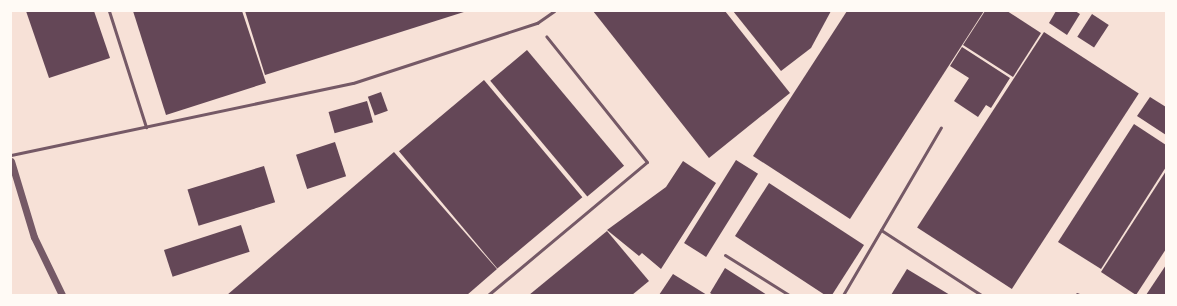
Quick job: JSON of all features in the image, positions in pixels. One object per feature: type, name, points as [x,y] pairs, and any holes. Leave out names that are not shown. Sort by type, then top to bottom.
[{"type":"street","points":[[11,161],[34,237],[62,295]]},
{"type":"lane","points":[[109,11],[146,127]]},
{"type":"lane","points":[[11,155],[353,83],[537,23],[554,11]]},
{"type":"lane","points":[[488,295],[647,162],[546,36]]},
{"type":"lane","points":[[843,295],[941,127]]},
{"type":"lane","points":[[881,230],[981,295]]},
{"type":"lane","points":[[725,255],[789,295]]},
{"type":"building","points":[[26,11],[94,11],[110,58],[49,78]]},
{"type":"building","points":[[133,11],[242,11],[266,83],[166,115]]},
{"type":"building","points":[[245,11],[467,11],[265,75]]},
{"type":"building","points":[[593,11],[725,11],[790,93],[709,158]]},
{"type":"building","points":[[733,11],[831,11],[811,48],[781,71]]},
{"type":"building","points":[[847,11],[984,11],[850,219],[753,156]]},
{"type":"building","points":[[985,11],[1007,11],[1041,33],[1013,77],[963,45]]},
{"type":"building","points":[[1056,11],[1075,11],[1080,14],[1067,35],[1049,23]]},
{"type":"building","points":[[1092,14],[1109,25],[1094,48],[1077,37]]},
{"type":"building","points":[[1044,32],[1139,94],[1012,289],[917,227]]},
{"type":"building","points":[[962,47],[1010,78],[991,108],[986,105],[978,117],[954,101],[969,78],[950,66]]},
{"type":"building","points":[[527,50],[624,166],[587,197],[490,81]]},
{"type":"building","points":[[484,80],[582,197],[497,269],[399,151]]},
{"type":"building","points":[[381,92],[388,111],[375,116],[368,97]]},
{"type":"building","points":[[1150,97],[1166,107],[1166,135],[1137,116]]},
{"type":"building","points":[[367,101],[373,122],[335,133],[329,112]]},
{"type":"building","points":[[1134,124],[1166,145],[1166,167],[1101,269],[1058,242]]},
{"type":"building","points":[[335,142],[346,176],[307,189],[296,155]]},
{"type":"building","points":[[394,152],[497,269],[467,295],[227,295]]},
{"type":"building","points":[[736,160],[758,174],[706,257],[684,243]]},
{"type":"building","points":[[683,161],[716,183],[661,269],[642,253],[639,256],[607,230],[666,187]]},
{"type":"building","points":[[264,166],[275,202],[199,226],[187,189]]},
{"type":"building","points":[[1166,171],[1166,249],[1136,295],[1101,272]]},
{"type":"building","points":[[769,183],[864,245],[832,295],[825,295],[735,236]]},
{"type":"building","points":[[241,225],[250,252],[173,277],[164,250]]},
{"type":"building","points":[[607,231],[649,281],[632,295],[529,295]]},
{"type":"building","points":[[1166,265],[1166,295],[1146,295]]},
{"type":"building","points":[[725,268],[767,295],[713,295],[710,293]]},
{"type":"building","points":[[907,269],[950,295],[891,295]]},
{"type":"building","points":[[673,274],[707,295],[659,295]]}]
